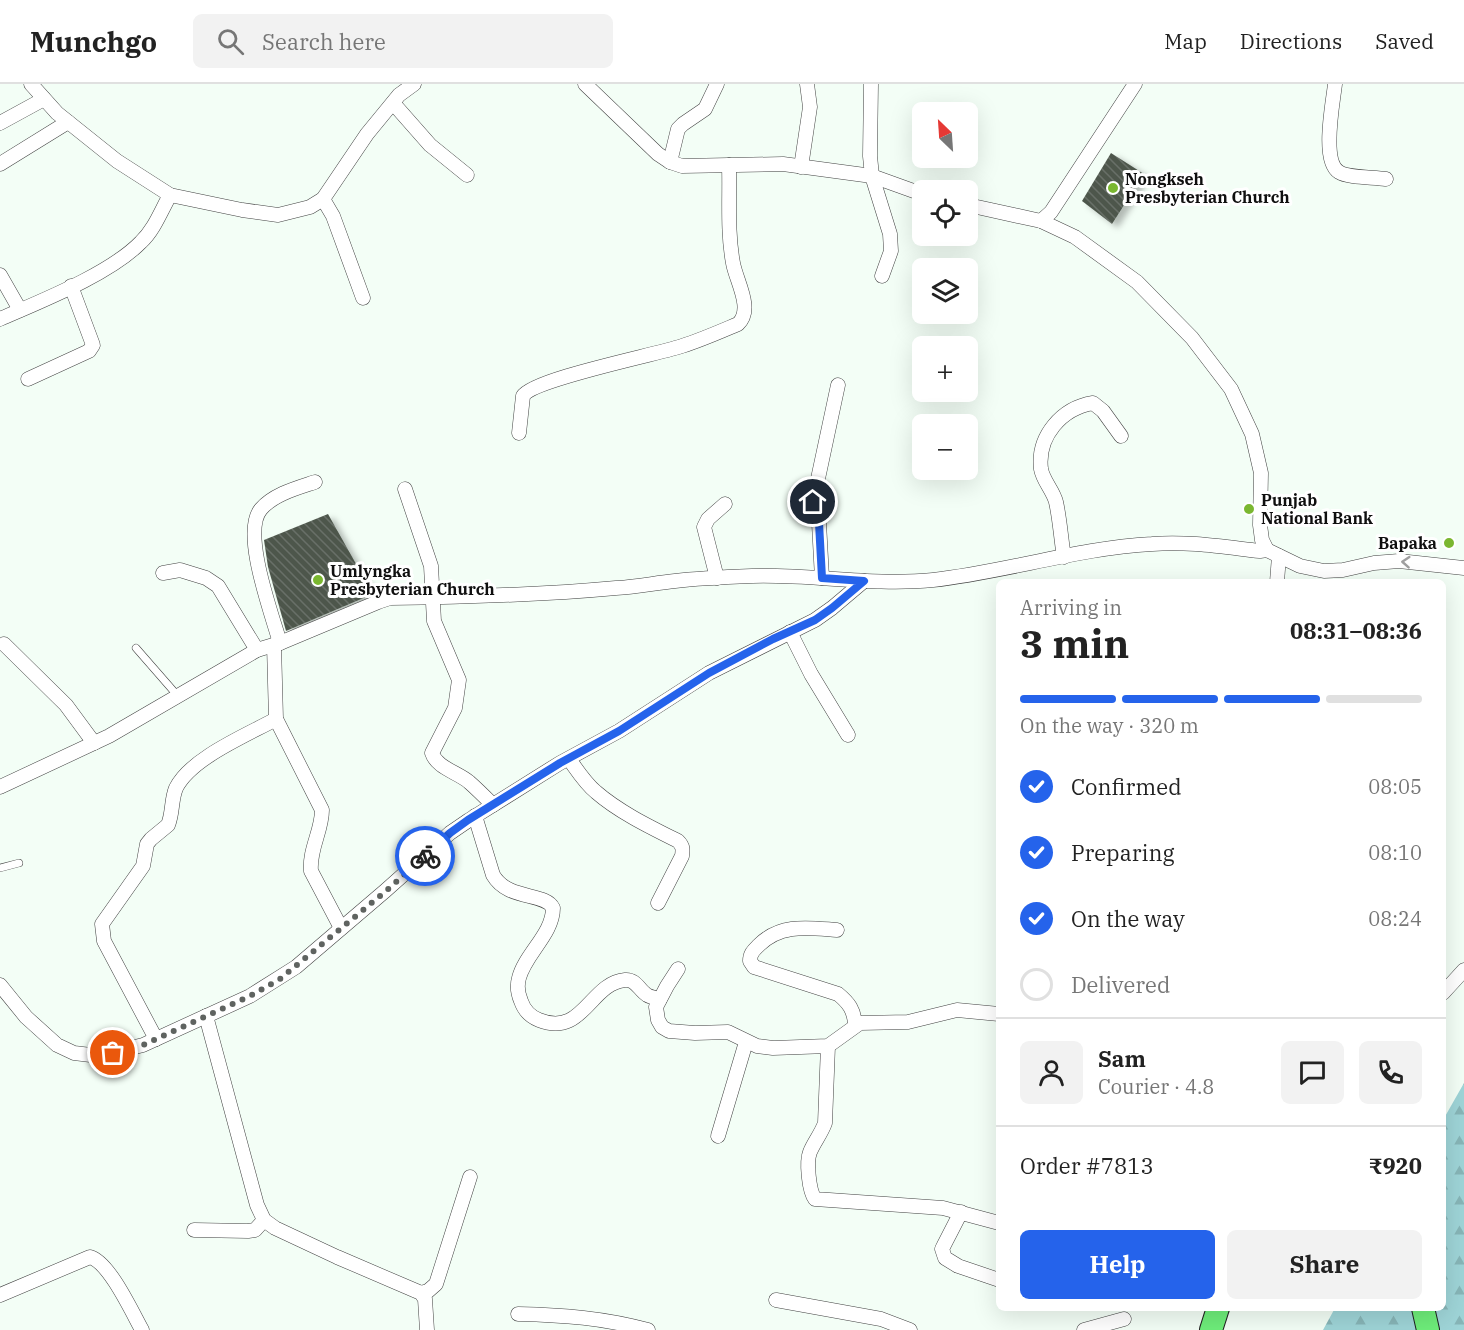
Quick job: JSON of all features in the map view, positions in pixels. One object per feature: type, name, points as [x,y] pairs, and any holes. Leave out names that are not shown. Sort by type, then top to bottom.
[{"type":"highway","points":[[1211,1330],[1217,1311]]},
{"type":"highway","points":[[1424,1311],[1428,1330]]},
{"type":"street","points":[[31,84],[68,122],[117,161],[170,195],[242,210],[278,214],[310,207],[322,199],[367,134],[399,95],[414,84]]},
{"type":"street","points":[[585,84],[658,154],[682,166],[783,164],[872,176],[912,190]]},
{"type":"street","points":[[670,162],[678,129],[705,109],[717,84]]},
{"type":"street","points":[[801,167],[810,107],[807,84]]},
{"type":"street","points":[[871,84],[872,176],[890,234],[891,250],[882,276]]},
{"type":"street","points":[[1105,131],[1118,108],[1121,84]]},
{"type":"street","points":[[1041,221],[1051,212],[1135,84]]},
{"type":"street","points":[[1335,84],[1329,147],[1332,165],[1341,174],[1386,179]]},
{"type":"street","points":[[0,123],[44,99]]},
{"type":"street","points":[[393,103],[430,145],[467,175]]},
{"type":"street","points":[[0,164],[68,122]]},
{"type":"street","points":[[519,433],[523,396],[531,388],[682,346],[738,324],[743,319],[745,304],[733,263],[731,246],[729,165]]},
{"type":"street","points":[[0,319],[122,259],[142,242],[170,195]]},
{"type":"street","points":[[322,199],[333,216],[363,298]]},
{"type":"street","points":[[978,207],[1041,221],[1075,237],[1137,282],[1192,338],[1231,389],[1252,434],[1261,473],[1262,540],[1273,553],[1277,579]]},
{"type":"street","points":[[0,274],[20,310]]},
{"type":"street","points":[[28,379],[89,351],[93,345],[71,286]]},
{"type":"street","points":[[822,578],[819,523],[814,513],[813,502],[838,385]]},
{"type":"street","points":[[1064,557],[1056,500],[1041,468],[1046,436],[1055,423],[1068,412],[1081,405],[1093,403],[1103,411],[1121,436]]},
{"type":"street","points":[[315,482],[290,491],[262,507],[256,516],[253,531],[255,552],[277,644],[276,719],[322,810],[322,819],[310,861],[311,871],[341,928]]},
{"type":"street","points":[[405,489],[431,567],[434,621],[438,635],[456,669],[459,689],[455,708],[432,753],[434,760],[469,782],[493,805]]},
{"type":"street","points":[[717,578],[704,528],[708,519],[725,504]]},
{"type":"street","points":[[0,787],[94,743],[257,650],[390,598],[575,591],[717,578],[790,575],[864,581],[932,580],[1108,549],[1180,543],[1273,553],[1300,566],[1324,571],[1399,561],[1464,568]]},
{"type":"street","points":[[163,573],[180,570],[206,578],[218,586],[257,650]]},
{"type":"street","points":[[0,985],[14,1004],[57,1045],[74,1053],[99,1056],[129,1049],[156,1039],[250,996],[280,979],[450,833],[475,816],[619,731],[709,673],[832,608],[864,581]]},
{"type":"street","points":[[790,632],[811,674],[848,735]]},
{"type":"street","points":[[4,644],[66,705],[94,743]]},
{"type":"street","points":[[156,1039],[104,941],[102,924],[143,866],[147,844],[168,825],[172,797],[185,774],[218,751],[276,719]]},
{"type":"street","points":[[569,759],[595,792],[624,812],[681,844],[682,856],[658,903]]},
{"type":"street","points":[[475,816],[493,875],[498,883],[512,892],[548,902],[553,908],[549,924],[518,979],[519,995],[523,1007],[531,1017],[548,1024],[561,1024],[573,1019],[604,990],[623,980],[637,984],[647,995],[660,999]]},
{"type":"street","points":[[837,930],[799,927],[787,929],[764,940],[753,951],[750,961],[754,967],[838,994],[849,1003],[855,1024]]},
{"type":"street","points":[[678,969],[656,1007],[658,1020],[662,1027],[669,1031],[695,1033],[728,1032],[757,1046],[773,1048],[828,1046],[844,1036],[855,1024],[860,1023],[908,1022],[957,1010],[996,1014]]},
{"type":"street","points":[[1446,990],[1464,970]]},
{"type":"street","points":[[206,1016],[257,1205],[264,1220],[275,1228],[337,1257],[421,1293],[425,1299],[427,1330]]},
{"type":"street","points":[[718,1136],[746,1042]]},
{"type":"street","points":[[828,1046],[825,1123],[809,1156],[812,1196],[819,1200],[848,1200],[943,1208],[996,1222]]},
{"type":"street","points":[[421,1293],[428,1291],[436,1284],[470,1177]]},
{"type":"street","points":[[961,1212],[942,1250],[945,1258],[958,1266],[996,1279]]},
{"type":"street","points":[[194,1230],[255,1230],[264,1220]]},
{"type":"street","points":[[0,1295],[90,1257],[97,1259],[105,1268],[141,1330]]},
{"type":"street","points":[[776,1300],[881,1319],[910,1330]]},
{"type":"street","points":[[518,1314],[596,1318],[648,1330]]},
{"type":"street","points":[[1084,1330],[1122,1319]]},
{"type":"lane","points":[[136,648],[177,695]]},
{"type":"lane","points":[[0,868],[19,863]]},
{"type":"green space","points":[[1464,1083],[1464,1330],[1323,1330],[1333,1311],[1446,1311],[1446,1115]]},
{"type":"building","name":"Nongkseh Presbyterian Church","points":[[1111,153],[1144,174],[1112,224],[1082,201]]},
{"type":"building","name":"Umlyngka Presbyterian Church","points":[[328,514],[373,594],[286,631],[268,567],[264,540]]},
{"type":"way so far","points":[[113,1053],[143,1045],[250,996],[280,979],[425,856]]},
{"type":"place","name":"Nongkseh Presbyterian Church","points":[[1113,188]]},
{"type":"place","name":"Punjab National Bank","points":[[1249,509]]},
{"type":"place","name":"Bapaka","points":[[1449,543]]},
{"type":"place","name":"Umlyngka Presbyterian Church","points":[[318,580]]},
{"type":"route","points":[[425,856],[468,820],[560,763],[619,731],[709,673],[815,620],[847,597],[864,581],[822,578],[819,523],[812,508],[813,502]]}]
